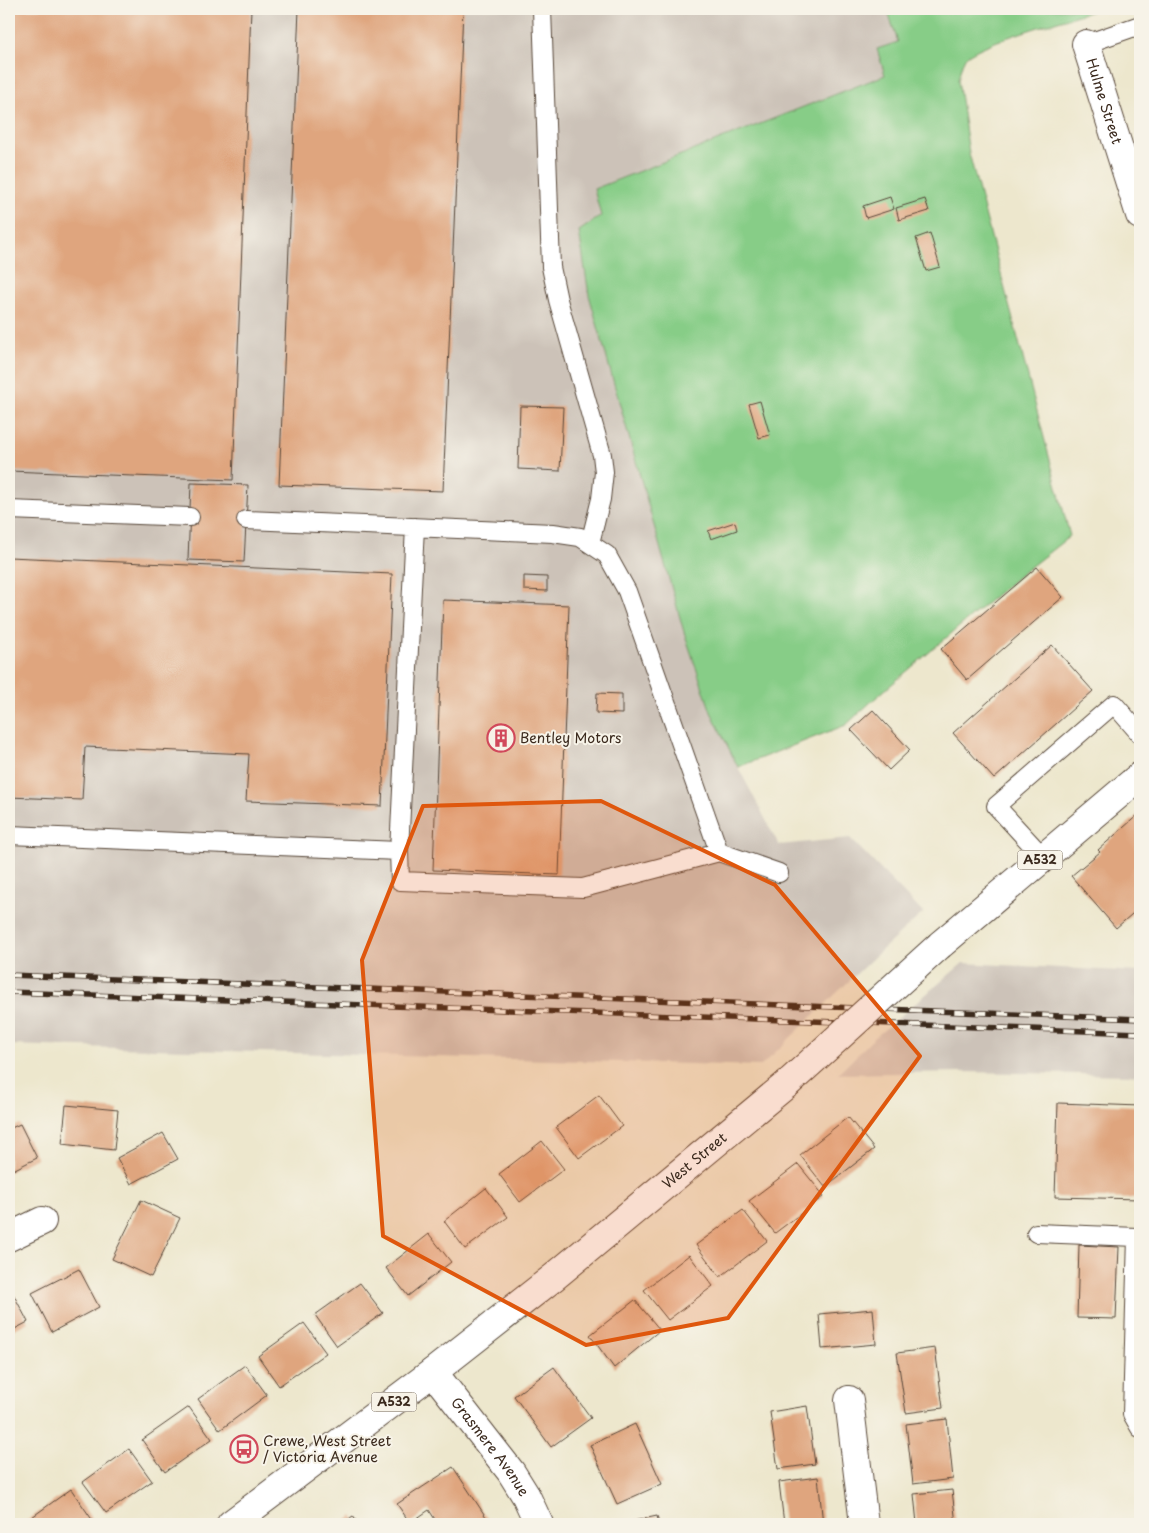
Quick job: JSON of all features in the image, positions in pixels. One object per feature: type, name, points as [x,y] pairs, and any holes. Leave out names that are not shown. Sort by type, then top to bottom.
[{"type":"main road","name":"Hulme Street","points":[[1086,44],[1140,215]]},
{"type":"main road","name":"West Street","points":[[231,1524],[433,1372],[554,1277],[787,1084],[940,945],[1140,776]]},
{"type":"main road","points":[[9,1237],[42,1221]]},
{"type":"main road","name":"Grasmere Avenue","points":[[433,1372],[510,1472],[526,1496],[539,1524]]},
{"type":"main road","points":[[849,1400],[864,1524]]},
{"type":"lane","points":[[542,9],[551,267],[558,300],[602,455],[604,472],[601,499],[590,543]]},
{"type":"lane","points":[[1086,44],[1140,25]]},
{"type":"lane","points":[[9,510],[190,517]]},
{"type":"lane","points":[[246,520],[554,532],[580,537],[608,555],[627,590],[718,852]]},
{"type":"lane","points":[[416,527],[399,851],[400,881],[583,888],[718,852],[779,873]]},
{"type":"lane","points":[[1043,857],[996,806],[1114,704],[1140,734]]},
{"type":"lane","points":[[9,835],[399,851]]},
{"type":"lane","points":[[1036,1233],[1139,1238],[1132,1414],[1140,1428]]},
{"type":"highlighted area","points":[[601,801],[775,885],[920,1056],[728,1318],[586,1345],[383,1236],[362,960],[423,806]]},
{"type":"shaded area","name":"Bentley Motors","points":[[9,9],[887,9],[898,42],[885,75],[594,189],[601,216],[579,231],[589,295],[684,632],[711,712],[738,767],[779,845],[850,838],[923,913],[875,956],[761,1066],[9,1045]]},
{"type":"shaded area","points":[[963,963],[1140,972],[1140,1075],[961,1072],[838,1074],[872,1040]]},
{"type":"green space","points":[[887,9],[1099,9],[1007,38],[973,52],[965,58],[958,80],[969,153],[1070,536],[1020,575],[846,725],[738,767],[711,712],[684,632],[589,295],[579,231],[601,216],[594,189],[885,75],[877,49],[898,42]]},
{"type":"building","points":[[9,9],[251,9],[233,480],[9,471]]},
{"type":"building","points":[[299,9],[463,9],[443,491],[279,485]]},
{"type":"building","points":[[890,197],[894,209],[866,218],[863,206]]},
{"type":"building","points":[[925,199],[929,211],[899,220],[896,208]]},
{"type":"building","points":[[930,233],[940,267],[926,271],[916,238]]},
{"type":"building","points":[[760,401],[770,435],[759,438],[749,404]]},
{"type":"building","points":[[520,406],[563,407],[560,471],[518,469]]},
{"type":"building","points":[[191,483],[248,485],[244,562],[188,560]]},
{"type":"building","points":[[735,522],[737,530],[711,539],[708,531]]},
{"type":"building","points":[[9,557],[392,574],[382,806],[246,801],[249,754],[85,747],[82,800],[9,797]]},
{"type":"building","points":[[1037,567],[1063,597],[967,680],[941,649]]},
{"type":"building","points":[[524,576],[547,577],[547,591],[524,590]]},
{"type":"building","name":"Bentley Motors","points":[[443,600],[569,605],[559,875],[433,870]]},
{"type":"building","points":[[1052,645],[1093,691],[994,779],[953,733]]},
{"type":"building","points":[[597,693],[622,694],[622,714],[596,713]]},
{"type":"building","points":[[873,710],[910,750],[889,770],[851,730]]},
{"type":"building","points":[[1140,813],[1140,907],[1116,928],[1071,876],[1100,852],[1098,850]]},
{"type":"building","points":[[599,1095],[622,1126],[579,1158],[556,1127]]},
{"type":"building","points":[[1058,1103],[1140,1106],[1140,1199],[1055,1197]]},
{"type":"building","points":[[66,1105],[118,1110],[114,1150],[62,1144]]},
{"type":"building","points":[[848,1117],[874,1149],[825,1187],[800,1155]]},
{"type":"building","points":[[20,1124],[37,1158],[9,1172],[9,1129]]},
{"type":"building","points":[[163,1133],[178,1159],[131,1184],[117,1158]]},
{"type":"building","points":[[542,1141],[564,1169],[520,1202],[499,1174]]},
{"type":"building","points":[[798,1164],[824,1196],[775,1233],[749,1201]]},
{"type":"building","points":[[486,1188],[508,1217],[465,1249],[444,1221]]},
{"type":"building","points":[[141,1200],[180,1218],[151,1277],[112,1259]]},
{"type":"building","points":[[743,1210],[767,1241],[720,1277],[696,1245]]},
{"type":"building","points":[[429,1234],[451,1262],[408,1296],[386,1268]]},
{"type":"building","points":[[1079,1245],[1119,1247],[1116,1319],[1077,1318]]},
{"type":"building","points":[[689,1255],[713,1286],[668,1320],[644,1290]]},
{"type":"building","points":[[79,1269],[99,1307],[52,1332],[32,1293]]},
{"type":"building","points":[[360,1283],[383,1313],[337,1346],[315,1315]]},
{"type":"building","points":[[9,1286],[28,1322],[9,1332]]},
{"type":"building","points":[[635,1300],[660,1330],[614,1368],[590,1335]]},
{"type":"building","points":[[873,1309],[876,1344],[822,1349],[819,1314]]},
{"type":"building","points":[[304,1323],[326,1353],[279,1386],[258,1356]]},
{"type":"building","points":[[935,1348],[943,1408],[906,1413],[897,1353]]},
{"type":"building","points":[[245,1365],[267,1395],[220,1430],[198,1399]]},
{"type":"building","points":[[554,1367],[591,1418],[551,1447],[514,1396]]},
{"type":"building","points":[[807,1406],[815,1464],[778,1469],[770,1412]]},
{"type":"building","points":[[189,1407],[212,1439],[165,1472],[142,1440]]},
{"type":"building","points":[[947,1419],[953,1479],[913,1484],[906,1424]]},
{"type":"building","points":[[635,1424],[662,1484],[617,1504],[590,1445]]},
{"type":"building","points":[[129,1449],[152,1481],[106,1513],[83,1482]]},
{"type":"building","points":[[453,1467],[488,1520],[483,1524],[438,1524],[429,1510],[410,1523],[397,1504]]},
{"type":"building","points":[[818,1477],[823,1524],[784,1524],[779,1482]]},
{"type":"building","points":[[71,1489],[93,1521],[88,1524],[26,1524],[25,1522]]},
{"type":"building","points":[[952,1490],[956,1524],[917,1524],[914,1494]]},
{"type":"building","points":[[353,1516],[358,1524],[341,1524]]},
{"type":"building","points":[[657,1516],[659,1524],[624,1524],[624,1523]]},
{"type":"railway","points":[[9,975],[1140,1019]]},
{"type":"railway","points":[[9,992],[1140,1033]]},
{"type":"place","name":"Bentley Motors","points":[[501,738]]},
{"type":"place","name":"Crewe, West Street / Victoria Avenue","points":[[244,1449]]}]
